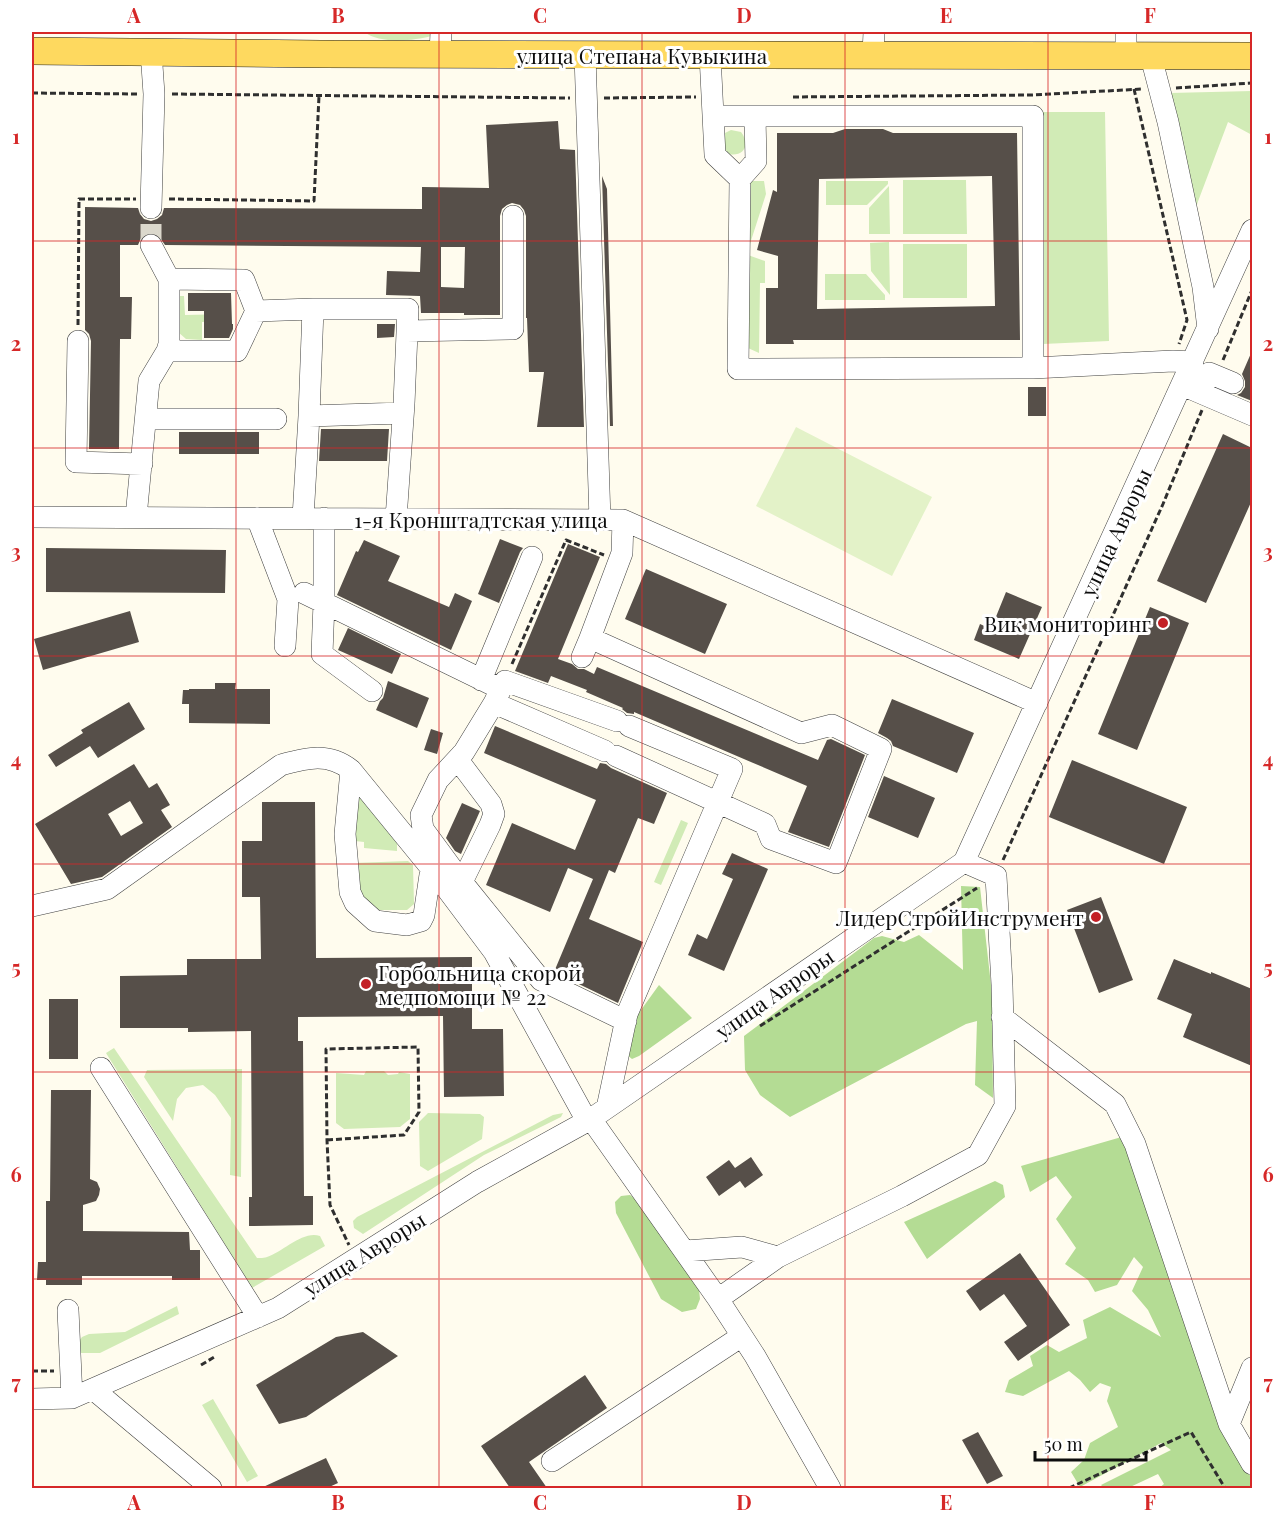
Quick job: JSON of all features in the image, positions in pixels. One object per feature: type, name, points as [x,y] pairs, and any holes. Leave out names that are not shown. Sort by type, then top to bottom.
[{"type":"main road","name":"улица Степана Кувыкина","points":[[32,51],[151,51],[325,43],[441,43],[585,55],[710,55],[873,43],[1134,48],[1252,56]]},
{"type":"street","points":[[1134,48],[1160,89],[1203,287],[1208,329]]},
{"type":"street","points":[[151,51],[154,94],[151,204]]},
{"type":"street","points":[[585,55],[600,520]]},
{"type":"street","points":[[710,55],[715,154],[740,179]]},
{"type":"street","points":[[713,107],[755,117],[1033,116],[1033,368]]},
{"type":"street","points":[[755,117],[756,161],[740,179],[738,369],[1033,368],[1193,362]]},
{"type":"street","points":[[407,331],[513,329],[513,216]]},
{"type":"street","name":"улица Авроры","points":[[32,1399],[72,1398],[288,1302],[477,1182],[595,1116],[964,862],[1037,703],[1208,386],[1193,362],[1252,230]]},
{"type":"street","points":[[136,517],[149,381],[169,344],[169,279],[151,245]]},
{"type":"street","points":[[167,351],[237,351],[256,311],[244,280],[169,279]]},
{"type":"street","points":[[313,309],[309,416],[313,518],[324,603],[322,654],[372,691]]},
{"type":"street","points":[[256,311],[408,309],[396,519]]},
{"type":"street","points":[[78,341],[76,462],[142,464]]},
{"type":"street","points":[[1208,386],[1252,415]]},
{"type":"street","points":[[309,416],[403,413]]},
{"type":"street","points":[[146,419],[276,419]]},
{"type":"street","name":"1-я Кронштадтская улица","points":[[32,517],[623,520],[1037,703]]},
{"type":"street","points":[[257,518],[288,599],[285,646]]},
{"type":"street","points":[[582,657],[622,553],[623,520]]},
{"type":"street","points":[[481,680],[532,557]]},
{"type":"street","points":[[304,593],[481,680],[610,753],[765,824],[771,839],[836,863],[881,749],[832,725],[801,733],[590,638]]},
{"type":"street","points":[[500,691],[623,723],[732,770],[627,1014],[595,1116]]},
{"type":"street","points":[[500,691],[459,760],[438,780],[421,815],[423,829],[462,882],[541,980],[626,1020]]},
{"type":"street","points":[[32,906],[107,889],[282,765],[304,759],[324,758],[341,762],[351,770],[431,868],[494,952],[595,1116],[755,1356],[830,1488]]},
{"type":"street","points":[[459,760],[491,804],[494,814],[462,882]]},
{"type":"street","points":[[351,770],[345,834],[350,892],[355,903],[375,921],[407,925],[421,921],[424,915],[431,868]]},
{"type":"street","points":[[718,1299],[778,1257],[902,1196],[978,1155],[1005,1106],[996,876],[964,862]]},
{"type":"street","points":[[1002,1017],[1115,1104],[1135,1144],[1229,1424],[1252,1464]]},
{"type":"street","points":[[101,1068],[258,1317]]},
{"type":"street","points":[[685,1251],[742,1247],[778,1257]]},
{"type":"street","points":[[68,1310],[72,1398]]},
{"type":"street","points":[[552,1461],[742,1336]]},
{"type":"street","points":[[1229,1424],[1252,1368]]},
{"type":"street","points":[[93,1389],[211,1488]]},
{"type":"path","points":[[783,97],[1031,94],[1252,84]]},
{"type":"path","points":[[32,93],[585,98],[713,107]]},
{"type":"path","points":[[78,341],[79,199],[151,204],[314,201],[319,96]]},
{"type":"path","points":[[757,1028],[996,876],[1163,504],[1208,386],[1252,290]]},
{"type":"path","points":[[500,691],[566,540],[619,562]]},
{"type":"path","points":[[327,1140],[404,1135],[419,1112],[418,1047],[326,1049],[327,1140],[330,1205],[350,1246]]},
{"type":"path","points":[[201,1365],[220,1353]]},
{"type":"path","points":[[1069,1488],[1191,1432],[1225,1488]]},
{"type":"green space","points":[[365,32],[434,32],[431,36],[424,38],[387,40]]},
{"type":"green space","points":[[1252,91],[1252,135],[1228,122],[1194,212],[1170,93]]},
{"type":"green space","points":[[1040,112],[1105,112],[1109,341],[1043,344]]},
{"type":"green space","points":[[731,130],[741,132],[746,142],[744,150],[740,153],[725,153],[723,134]]},
{"type":"green space","points":[[903,180],[966,180],[967,234],[903,234]]},
{"type":"green space","points":[[752,181],[764,181],[766,194],[748,250],[748,186]]},
{"type":"green space","points":[[826,181],[888,181],[888,184],[867,205],[826,205]]},
{"type":"green space","points":[[889,186],[890,234],[869,234],[869,208]]},
{"type":"green space","points":[[889,242],[890,295],[871,271],[870,243]]},
{"type":"green space","points":[[903,244],[967,244],[967,298],[903,298]]},
{"type":"green space","points":[[748,255],[765,261],[765,283],[760,283],[759,353],[748,348]]},
{"type":"green space","points":[[825,274],[866,274],[885,295],[885,300],[825,300]]},
{"type":"green space","points":[[174,296],[184,296],[185,315],[229,314],[229,321],[202,322],[202,340],[186,339],[178,332]]},
{"type":"green space","points":[[796,427],[932,497],[892,576],[756,506]]},
{"type":"green space","points":[[358,794],[397,841],[397,851],[364,848],[364,842],[355,841]]},
{"type":"green space","points":[[681,820],[688,823],[661,885],[654,882]]},
{"type":"green space","points":[[408,861],[413,865],[414,904],[407,910],[374,910],[355,889],[354,863]]},
{"type":"green space","points":[[961,886],[980,887],[992,994],[993,1098],[975,1085],[977,1021],[966,1024],[790,1117],[760,1095],[745,1070],[744,1036],[874,938],[882,936],[904,942],[919,935],[963,970]]},
{"type":"green space","points":[[659,985],[692,1018],[632,1059],[627,1055],[633,1021]]},
{"type":"green space","points":[[114,1048],[257,1258],[273,1254],[307,1236],[320,1236],[325,1246],[252,1288],[106,1053]]},
{"type":"green space","points":[[242,1069],[241,1177],[230,1175],[231,1118],[215,1095],[203,1085],[186,1088],[177,1099],[173,1121],[144,1077],[147,1070]]},
{"type":"green space","points":[[366,1071],[384,1071],[388,1075],[399,1072],[410,1074],[410,1119],[400,1127],[344,1129],[336,1123],[336,1073],[364,1075]]},
{"type":"green space","points":[[428,1113],[480,1114],[484,1117],[482,1139],[428,1171],[420,1166],[419,1122]]},
{"type":"green space","points":[[563,1113],[561,1117],[484,1155],[363,1234],[354,1228],[353,1221],[357,1217],[553,1115]]},
{"type":"green space","points":[[1125,1136],[1222,1427],[1252,1479],[1252,1488],[1159,1488],[1164,1484],[1158,1474],[1128,1488],[1104,1488],[1101,1485],[1171,1450],[1161,1443],[1080,1487],[1071,1472],[1084,1460],[1090,1443],[1118,1427],[1107,1401],[1111,1387],[1100,1383],[1090,1392],[1069,1371],[1023,1396],[1005,1392],[1009,1380],[1033,1366],[1030,1356],[1047,1345],[1059,1352],[1087,1338],[1083,1320],[1110,1307],[1161,1337],[1148,1310],[1132,1291],[1143,1267],[1134,1257],[1117,1285],[1095,1292],[1088,1280],[1065,1264],[1076,1248],[1056,1219],[1072,1197],[1056,1176],[1030,1192],[1021,1166]]},
{"type":"green space","points":[[995,1181],[1003,1185],[1005,1197],[927,1259],[904,1222]]},
{"type":"green space","points":[[630,1195],[699,1290],[700,1299],[696,1309],[682,1312],[661,1299],[616,1213],[615,1202],[621,1196]]},
{"type":"green space","points":[[177,1306],[179,1314],[100,1353],[78,1353],[77,1344],[82,1337],[89,1334],[125,1332]]},
{"type":"green space","points":[[213,1399],[258,1476],[247,1482],[202,1405]]},
{"type":"building","points":[[558,121],[560,149],[575,150],[584,427],[537,427],[544,372],[529,372],[526,318],[526,216],[520,205],[512,203],[502,209],[500,216],[500,315],[421,313],[420,296],[386,295],[387,271],[420,272],[421,247],[165,245],[158,235],[151,232],[141,238],[138,245],[120,245],[120,297],[132,297],[131,339],[120,339],[119,449],[89,449],[91,341],[85,330],[85,207],[138,208],[144,219],[151,221],[162,215],[164,208],[422,209],[422,187],[489,188],[486,125]],"holes":[[[441,247],[465,247],[464,288],[441,287]]]},
{"type":"building","points":[[845,129],[883,129],[893,133],[1017,133],[1020,340],[793,340],[794,344],[766,344],[766,288],[778,288],[778,256],[757,250],[773,190],[777,192],[777,133],[833,133]],"holes":[[[992,176],[995,306],[817,309],[819,179]]]},
{"type":"building","points":[[602,176],[607,189],[613,426],[610,426]]},
{"type":"building","points":[[188,293],[231,293],[233,329],[229,338],[204,338],[204,311],[188,311]]},
{"type":"building","points":[[377,324],[395,324],[394,337],[377,338]]},
{"type":"building","points":[[1252,351],[1252,401],[1237,395],[1245,387],[1242,374]]},
{"type":"building","points":[[1028,387],[1046,387],[1046,416],[1028,416]]},
{"type":"building","points":[[321,429],[389,429],[387,461],[319,461]]},
{"type":"building","points":[[179,432],[259,432],[259,454],[179,454]]},
{"type":"building","points":[[1223,434],[1252,448],[1252,500],[1206,603],[1157,581]]},
{"type":"building","points":[[500,539],[523,548],[499,603],[478,594]]},
{"type":"building","points":[[364,540],[400,556],[388,581],[449,607],[455,593],[472,601],[451,650],[337,595],[356,551],[358,552]]},
{"type":"building","points":[[568,544],[600,557],[558,659],[594,674],[597,667],[818,760],[827,740],[831,739],[865,755],[829,847],[788,832],[807,786],[634,712],[634,714],[627,713],[623,708],[586,692],[587,690],[551,676],[548,683],[515,671]]},
{"type":"building","points":[[46,548],[226,550],[225,593],[46,592]]},
{"type":"building","points":[[646,569],[727,604],[705,654],[625,619]]},
{"type":"building","points":[[1006,592],[1042,607],[1019,659],[974,640],[980,624],[991,629]]},
{"type":"building","points":[[1150,607],[1189,623],[1137,750],[1098,734]]},
{"type":"building","points":[[130,611],[139,642],[43,670],[34,639]]},
{"type":"building","points":[[348,628],[401,654],[392,674],[338,650]]},
{"type":"building","points":[[388,681],[429,698],[417,728],[376,710],[383,698]]},
{"type":"building","points":[[215,683],[236,683],[235,689],[270,689],[270,724],[189,723],[189,704],[182,704],[183,690],[215,689]]},
{"type":"building","points":[[892,699],[974,733],[957,773],[893,746],[891,741],[878,733]]},
{"type":"building","points":[[129,702],[145,729],[98,758],[90,746],[56,767],[48,755],[83,733],[81,730]]},
{"type":"building","points":[[495,726],[597,769],[600,763],[606,764],[667,793],[654,824],[638,818],[615,873],[609,870],[589,919],[643,942],[618,1003],[554,972],[593,879],[568,868],[550,912],[486,885],[512,823],[575,850],[596,800],[484,753]]},
{"type":"building","points":[[431,729],[443,733],[437,754],[424,750]]},
{"type":"building","points":[[1072,760],[1187,807],[1164,864],[1049,817]]},
{"type":"building","points":[[134,764],[149,788],[157,783],[170,805],[161,810],[172,827],[102,877],[71,884],[35,824]],"holes":[[[130,801],[143,823],[121,836],[108,814]]]},
{"type":"building","points":[[884,776],[935,798],[918,838],[868,817]]},
{"type":"building","name":"Горбольница скорой медпомощи № 22","points":[[262,802],[315,802],[316,958],[472,957],[472,1029],[503,1029],[504,1096],[444,1097],[443,1016],[298,1017],[298,1041],[303,1041],[304,1196],[313,1196],[313,1225],[249,1226],[249,1197],[252,1197],[251,1031],[188,1032],[188,1028],[120,1028],[120,976],[187,975],[187,959],[261,959],[260,897],[242,897],[242,841],[262,841]]},
{"type":"building","points":[[462,803],[480,811],[461,854],[455,851],[446,838]]},
{"type":"building","points":[[732,853],[768,869],[724,971],[688,955],[697,934],[707,939],[733,879],[722,874]]},
{"type":"building","points":[[1101,897],[1133,980],[1099,993],[1067,910]]},
{"type":"building","points":[[1174,959],[1252,989],[1252,1066],[1183,1037],[1192,1014],[1157,999]]},
{"type":"building","points":[[49,999],[78,999],[78,1059],[49,1059]]},
{"type":"building","points":[[51,1090],[91,1090],[90,1179],[97,1182],[100,1189],[96,1201],[83,1205],[83,1231],[189,1232],[190,1250],[200,1250],[200,1280],[172,1280],[172,1276],[82,1276],[82,1285],[46,1285],[46,1280],[37,1280],[38,1262],[46,1262],[46,1201],[50,1201]]},
{"type":"building","points":[[751,1157],[763,1175],[745,1188],[740,1181],[719,1196],[706,1177],[729,1160],[735,1168]]},
{"type":"building","points":[[1020,1253],[1070,1325],[1018,1361],[1004,1342],[1027,1326],[1004,1294],[980,1311],[966,1291]]},
{"type":"building","points":[[363,1332],[398,1356],[306,1417],[279,1424],[256,1385],[336,1337]]},
{"type":"building","points":[[585,1375],[607,1408],[529,1462],[547,1488],[510,1488],[481,1446]]},
{"type":"building","points":[[978,1432],[1003,1476],[987,1484],[962,1440]]},
{"type":"building","points":[[326,1458],[338,1483],[327,1488],[261,1488]]},
{"type":"tunnel","points":[[151,208],[151,245]]},
{"type":"place","name":"Вик мониторинг","points":[[1163,623]]},
{"type":"place","name":"ЛидерСтройИнструмент","points":[[1096,917]]},
{"type":"place","name":"Горбольница скорой медпомощи № 22","points":[[366,984]]}]
